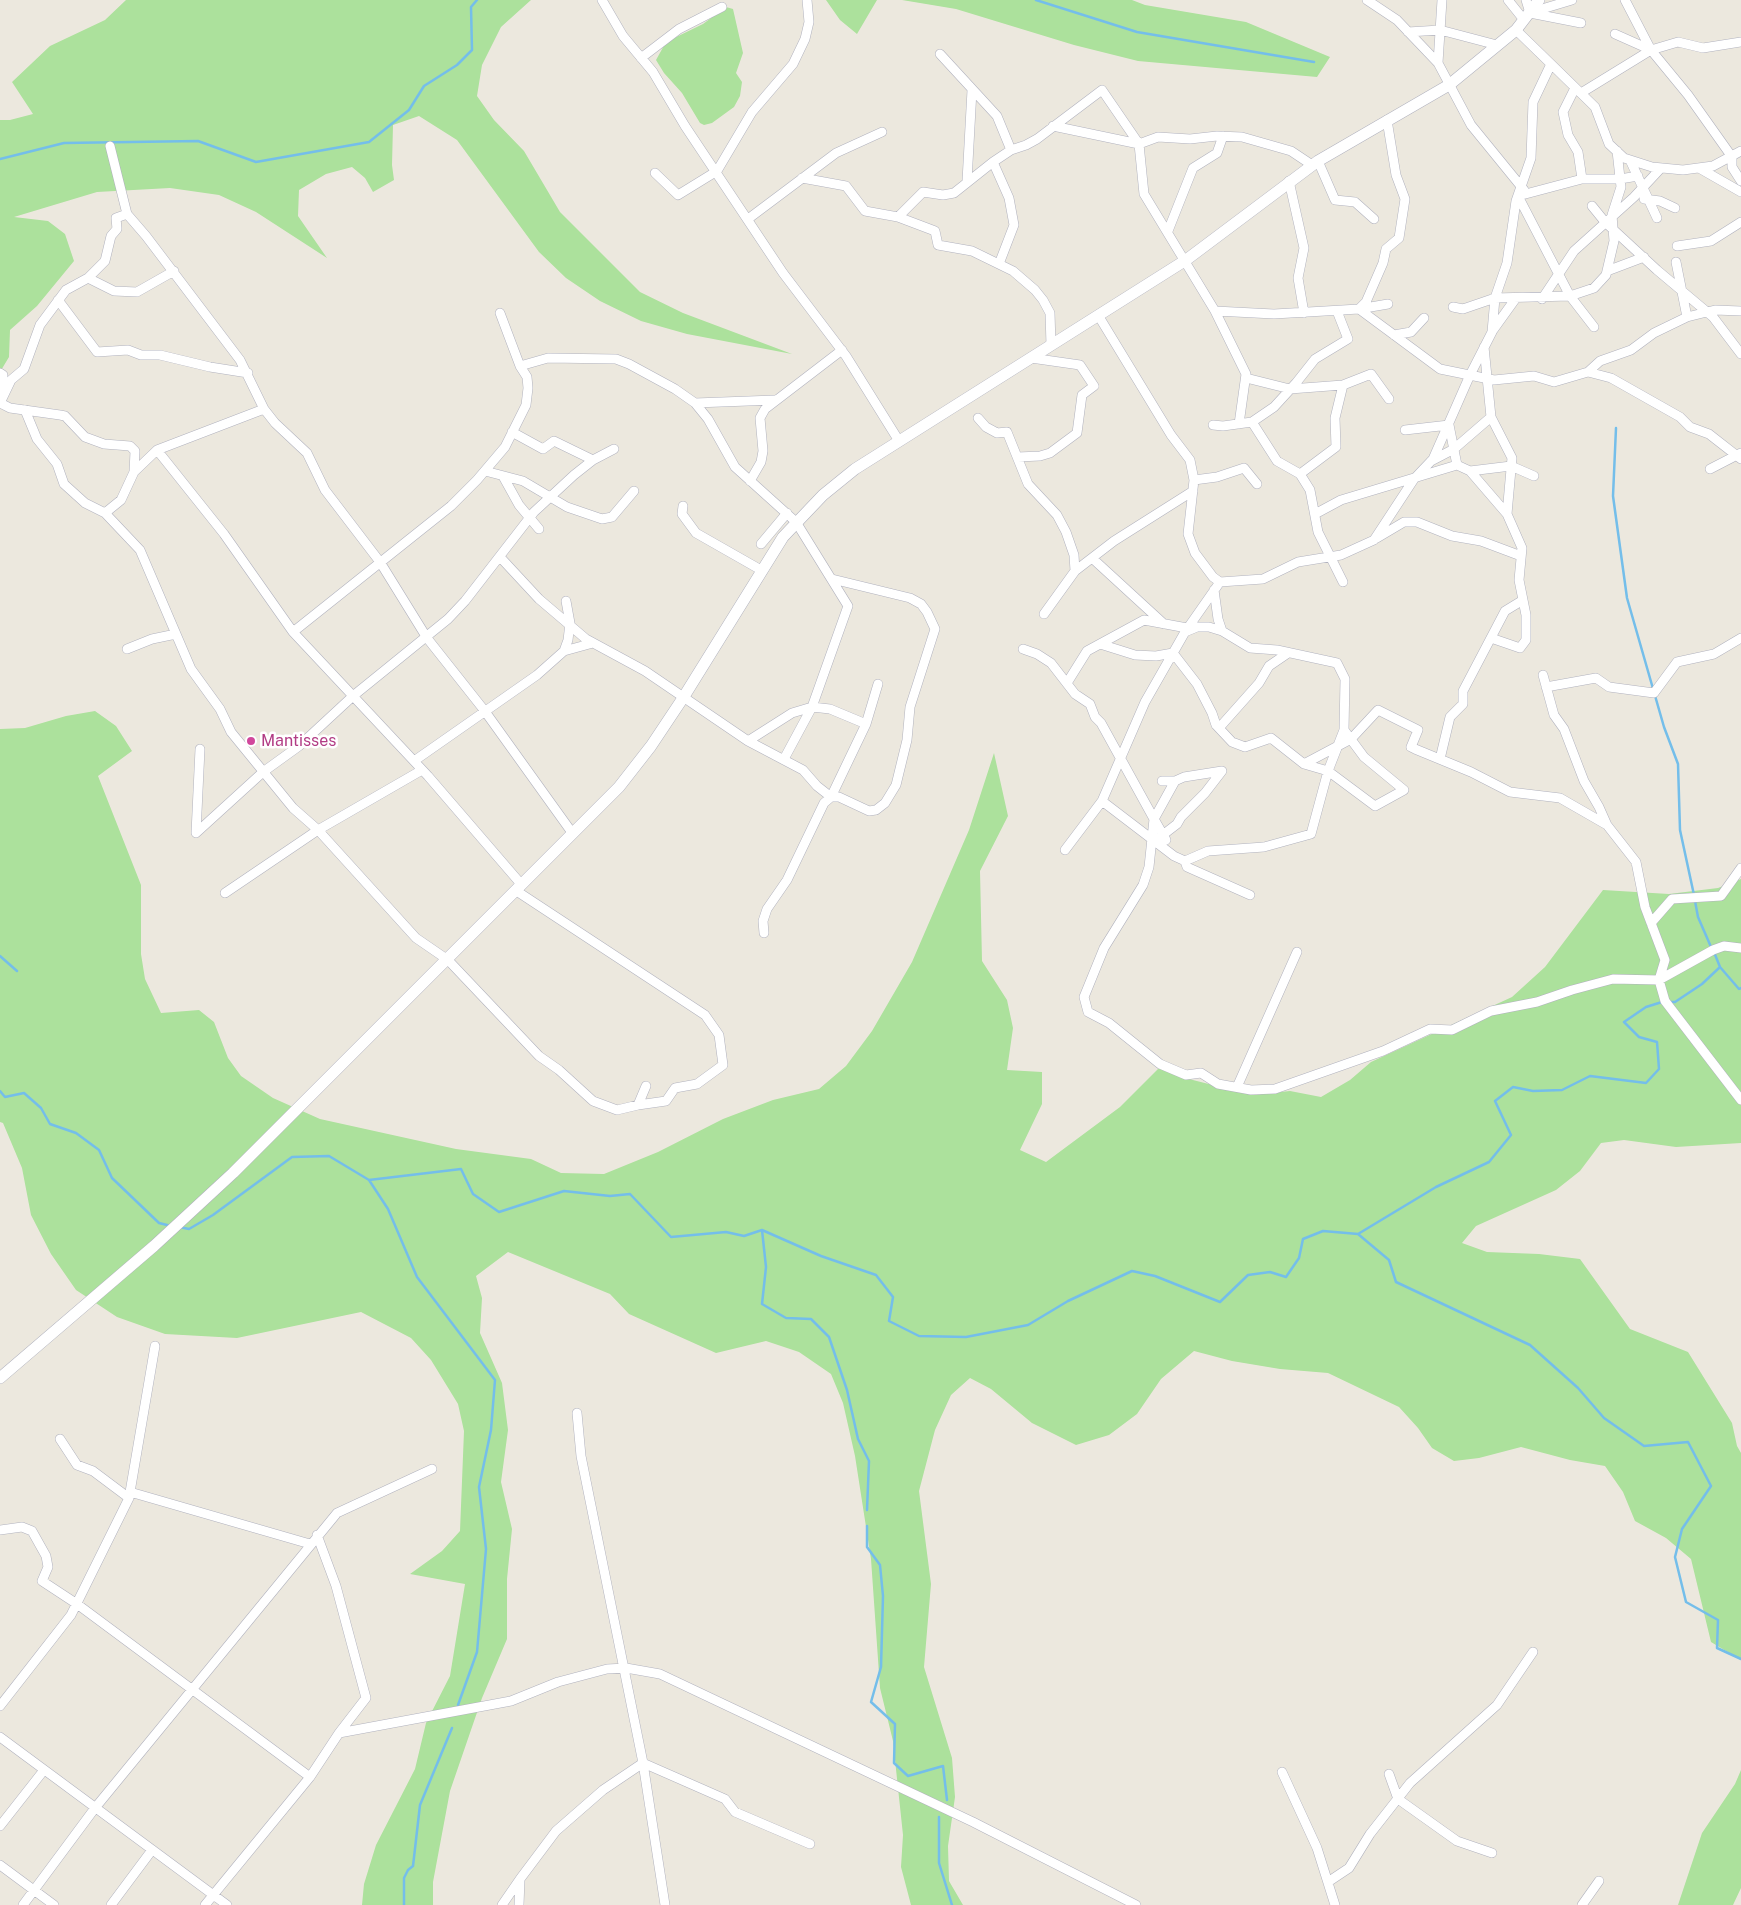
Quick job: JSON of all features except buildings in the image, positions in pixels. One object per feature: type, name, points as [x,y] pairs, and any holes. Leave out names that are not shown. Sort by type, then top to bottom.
[{"type":"street","points":[[602,0],[623,36],[653,72],[686,126],[783,273],[842,350],[899,441]]},
{"type":"street","points":[[655,173],[678,195],[717,171],[752,112],[793,64],[807,30],[807,0]]},
{"type":"street","points":[[1367,0],[1397,20],[1438,63],[1471,125],[1524,190]]},
{"type":"street","points":[[1438,63],[1442,0]]},
{"type":"street","points":[[1508,0],[1527,16],[1581,23]]},
{"type":"street","points":[[1526,0],[1527,16]]},
{"type":"street","points":[[0,1378],[154,1246],[233,1173],[619,787],[651,746],[683,698],[783,537],[823,494],[899,441],[1186,260],[1315,163],[1449,85],[1516,30],[1539,0]]},
{"type":"street","points":[[1527,16],[1572,0]]},
{"type":"street","points":[[1625,0],[1651,50],[1688,95],[1732,156],[1732,167],[1741,181]]},
{"type":"street","points":[[641,58],[679,29],[722,7]]},
{"type":"street","points":[[1408,32],[1440,30],[1497,45]]},
{"type":"street","points":[[1516,30],[1595,107],[1609,144],[1624,158],[1661,168],[1699,168],[1713,166],[1741,152]]},
{"type":"street","points":[[1615,34],[1651,50]]},
{"type":"street","points":[[1582,179],[1578,152],[1568,135],[1563,112],[1578,90],[1651,50],[1678,42],[1703,48],[1741,42]]},
{"type":"street","points":[[940,54],[997,116],[1011,150]]},
{"type":"street","points":[[1492,332],[1495,298],[1507,263],[1518,196],[1524,190],[1531,158],[1534,102],[1551,64]]},
{"type":"street","points":[[967,181],[972,90]]},
{"type":"street","points":[[898,217],[923,192],[943,195],[954,193],[993,162],[1011,150],[1026,145],[1102,90],[1139,144],[1144,194],[1186,260],[1215,311],[1246,374],[1239,424]]},
{"type":"street","points":[[1359,309],[1366,302],[1383,263],[1386,249],[1399,238],[1405,199],[1396,175],[1387,120]]},
{"type":"street","points":[[1053,126],[1139,144],[1158,137],[1190,139],[1223,136],[1242,137],[1291,151],[1315,163],[1335,200],[1355,202],[1374,219]]},
{"type":"street","points":[[748,219],[836,153],[882,132]]},
{"type":"street","points":[[1168,231],[1193,168],[1217,153],[1223,136]]},
{"type":"street","points":[[110,146],[127,214],[174,271],[248,373],[264,409],[275,423],[307,453],[326,490],[380,562],[427,638],[484,710],[573,834]]},
{"type":"street","points":[[1609,218],[1621,187],[1617,151]]},
{"type":"street","points":[[1630,160],[1658,218]]},
{"type":"street","points":[[993,162],[1008,198],[1014,225],[999,264]]},
{"type":"street","points":[[1542,298],[1574,251],[1634,197],[1661,168]]},
{"type":"street","points":[[1699,168],[1741,192]]},
{"type":"street","points":[[1524,190],[1582,179],[1620,179],[1638,176]]},
{"type":"street","points":[[802,178],[846,186],[865,211],[898,217],[935,231],[938,245],[972,251],[1013,271],[1043,300],[1050,313],[1051,345]]},
{"type":"street","points":[[1289,181],[1304,248],[1298,278],[1304,312]]},
{"type":"street","points":[[1518,196],[1570,296],[1594,327]]},
{"type":"street","points":[[1634,197],[1660,201],[1674,208]]},
{"type":"street","points":[[1453,307],[1463,309],[1495,298],[1570,296],[1594,288],[1606,275],[1614,241],[1613,228],[1609,218],[1592,206]]},
{"type":"street","points":[[0,403],[11,380],[24,369],[40,325],[66,290],[88,278],[105,261],[111,236],[117,229],[116,218],[127,214]]},
{"type":"street","points":[[1677,246],[1711,240],[1741,222]]},
{"type":"street","points":[[1613,228],[1657,270],[1708,312],[1741,354]]},
{"type":"street","points":[[1607,271],[1644,257]]},
{"type":"street","points":[[1676,262],[1679,287],[1687,317]]},
{"type":"street","points":[[88,278],[114,291],[137,292],[174,271]]},
{"type":"street","points":[[1374,540],[1414,479],[1431,461],[1484,347],[1492,332],[1516,298]]},
{"type":"street","points":[[58,300],[97,352],[128,350],[141,355],[160,355],[210,367],[248,373]]},
{"type":"street","points":[[1215,311],[1274,314],[1337,311],[1388,304]]},
{"type":"street","points":[[1359,309],[1440,370],[1487,378],[1534,376],[1554,382],[1588,372],[1600,361],[1631,350],[1654,333],[1687,317],[1716,310],[1741,310]]},
{"type":"street","points":[[1213,425],[1223,426],[1252,422],[1274,407],[1315,359],[1348,339],[1337,311]]},
{"type":"street","points":[[293,632],[451,506],[505,447],[526,405],[528,388],[527,377],[520,366],[500,313]]},
{"type":"street","points":[[1098,315],[1171,434],[1187,454],[1193,468],[1194,480],[1188,534],[1190,544],[1212,577],[1220,582],[1263,579],[1298,562],[1341,555],[1374,540],[1404,522],[1417,522],[1452,536],[1481,541],[1521,556]]},
{"type":"street","points":[[1394,335],[1411,332],[1424,318]]},
{"type":"street","points":[[1484,347],[1491,417],[1509,448],[1512,458],[1507,514]]},
{"type":"street","points":[[750,481],[761,462],[763,451],[760,418],[775,400],[842,350]]},
{"type":"street","points":[[520,366],[548,358],[616,359],[667,384],[695,403],[708,419],[735,467],[796,522],[848,606],[812,708],[784,758]]},
{"type":"street","points":[[1018,457],[1040,456],[1050,453],[1078,433],[1082,395],[1094,386],[1080,365],[1031,358]]},
{"type":"street","points":[[1588,372],[1611,378],[1637,392],[1680,417],[1690,427],[1709,434],[1740,456]]},
{"type":"street","points":[[0,373],[2,375],[0,403]]},
{"type":"street","points":[[1246,378],[1290,390],[1343,385],[1371,374],[1389,399]]},
{"type":"street","points":[[1300,474],[1336,447],[1335,418],[1343,385]]},
{"type":"street","points":[[695,403],[775,400]]},
{"type":"street","points":[[0,403],[10,408],[65,416],[85,437],[104,444],[130,446],[135,451],[134,472]]},
{"type":"street","points":[[105,513],[120,500],[134,472],[157,450],[264,409]]},
{"type":"street","points":[[25,410],[37,439],[57,464],[64,484],[85,503],[105,513],[140,550],[191,669],[220,709],[232,732],[263,772],[293,808],[318,830],[416,938],[448,960],[539,1056],[560,1070],[593,1101],[618,1110],[666,1101],[675,1088],[698,1084],[723,1065],[719,1035],[705,1015],[518,887],[422,770],[293,632],[224,534],[157,450]]},
{"type":"street","points":[[1431,461],[1454,450],[1491,417]]},
{"type":"street","points":[[978,418],[986,427],[997,433],[1007,432],[1028,484],[1057,515],[1066,532],[1074,555],[1075,571]]},
{"type":"street","points":[[1252,422],[1277,461],[1300,474],[1310,490],[1318,532],[1343,582]]},
{"type":"street","points":[[1405,430],[1449,425]]},
{"type":"street","points":[[1449,425],[1457,465]]},
{"type":"street","points":[[512,432],[543,449],[554,441],[593,460]]},
{"type":"street","points":[[200,749],[196,833],[263,772],[299,746],[353,696],[427,638],[465,600],[530,516],[593,460],[614,449]]},
{"type":"street","points":[[1710,469],[1740,456]]},
{"type":"street","points":[[1315,514],[1341,500],[1457,465],[1470,471],[1507,514],[1522,548],[1519,580],[1523,600],[1526,640],[1520,648],[1491,638]]},
{"type":"street","points":[[1470,471],[1511,466],[1534,476]]},
{"type":"street","points":[[1194,480],[1217,477],[1244,468],[1257,484]]},
{"type":"street","points":[[485,471],[504,478],[522,481],[551,496],[567,507],[602,519],[612,517],[634,491]]},
{"type":"street","points":[[504,478],[518,505],[530,516],[539,529]]},
{"type":"street","points":[[1044,614],[1075,571],[1114,541],[1193,491]]},
{"type":"street","points":[[683,506],[682,514],[696,533],[761,570]]},
{"type":"street","points":[[761,544],[787,513]]},
{"type":"street","points":[[500,557],[548,608],[570,624],[579,634],[645,671],[748,741],[804,770],[817,786],[832,798]]},
{"type":"street","points":[[1092,558],[1164,624]]},
{"type":"street","points":[[764,933],[763,921],[767,909],[787,880],[824,803],[832,798],[839,797],[869,811],[876,810],[885,803],[896,785],[907,740],[910,708],[935,629],[921,604],[910,598],[832,579]]},
{"type":"street","points":[[1064,850],[1102,801],[1145,702],[1186,630],[1220,582]]},
{"type":"street","points":[[1214,590],[1218,619],[1222,631]]},
{"type":"street","points":[[1440,760],[1450,718],[1463,704],[1463,691],[1505,611],[1523,600]]},
{"type":"street","points":[[564,651],[568,640],[570,624],[566,601]]},
{"type":"street","points":[[1067,683],[1087,651],[1144,620],[1186,630],[1197,627],[1210,627],[1222,631],[1250,648],[1288,653],[1337,663],[1345,679],[1344,730],[1328,771],[1311,834],[1264,847],[1208,851],[1185,861]]},
{"type":"street","points":[[127,649],[152,639],[176,634]]},
{"type":"street","points":[[1546,687],[1596,678],[1609,687],[1654,693],[1677,662],[1714,654],[1741,638]]},
{"type":"street","points":[[414,761],[484,710],[537,675],[564,651],[594,643]]},
{"type":"street","points":[[1100,644],[1135,655],[1156,656],[1173,653]]},
{"type":"street","points":[[1023,649],[1037,654],[1051,663],[1075,694],[1090,704],[1095,717],[1101,723],[1154,819],[1156,838],[1143,885],[1104,948],[1084,997],[1088,1012],[1109,1023],[1160,1064],[1186,1075],[1201,1073],[1218,1084],[1251,1090],[1275,1089],[1383,1051],[1430,1029],[1452,1030],[1491,1011],[1537,1002],[1613,979],[1659,980],[1712,950],[1724,946],[1741,948]]},
{"type":"street","points":[[1173,653],[1198,684],[1219,728],[1232,742],[1245,747],[1271,738],[1304,764],[1328,771],[1375,806],[1404,790],[1364,757],[1344,730]]},
{"type":"street","points":[[1219,728],[1259,683],[1269,666],[1288,653]]},
{"type":"street","points":[[1543,675],[1554,715],[1564,729],[1584,781],[1606,824],[1636,862],[1646,907],[1665,960],[1659,980],[1664,1002],[1741,1100]]},
{"type":"street","points":[[832,798],[866,724],[878,684]]},
{"type":"street","points":[[748,741],[792,713],[812,708],[830,709],[866,724]]},
{"type":"street","points":[[1304,764],[1351,739],[1378,710],[1418,730],[1411,747],[1471,772],[1510,792],[1560,798],[1606,824]]},
{"type":"street","points":[[225,893],[318,830],[422,770]]},
{"type":"street","points":[[1156,838],[1177,824],[1222,771],[1184,777],[1175,781],[1162,781]]},
{"type":"street","points":[[1154,819],[1175,781]]},
{"type":"street","points":[[1102,801],[1156,838],[1174,856],[1185,861],[1187,867],[1250,895]]},
{"type":"street","points":[[1651,923],[1672,899],[1721,896],[1741,868]]},
{"type":"street","points":[[1237,1087],[1298,952]]},
{"type":"street","points":[[638,1105],[646,1086]]},
{"type":"street","points":[[0,1706],[77,1604],[130,1495],[156,1346]]},
{"type":"street","points":[[577,1413],[581,1456],[644,1763],[665,1905]]},
{"type":"street","points":[[60,1439],[77,1465],[93,1471],[130,1495],[310,1544]]},
{"type":"street","points":[[23,1905],[95,1808],[190,1689],[337,1513],[432,1469]]},
{"type":"street","points":[[0,1530],[22,1527],[32,1531],[46,1556],[48,1567],[42,1581],[77,1604],[310,1777]]},
{"type":"street","points":[[205,1905],[310,1777],[339,1733],[366,1698],[336,1586],[317,1535]]},
{"type":"street","points":[[1328,1882],[1349,1868],[1370,1834],[1410,1783],[1496,1705],[1532,1652]]},
{"type":"street","points":[[339,1733],[512,1701],[558,1682],[607,1668],[626,1668],[660,1674],[973,1822],[1136,1905]]},
{"type":"street","points":[[0,1737],[227,1905]]},
{"type":"street","points":[[644,1763],[725,1799],[735,1812],[810,1844]]},
{"type":"street","points":[[502,1905],[556,1831],[603,1790],[644,1763]]},
{"type":"street","points":[[0,1826],[44,1770]]},
{"type":"street","points":[[1282,1772],[1317,1848],[1336,1905]]},
{"type":"street","points":[[1389,1774],[1398,1799],[1457,1841],[1492,1853]]},
{"type":"street","points":[[111,1905],[152,1850]]},
{"type":"street","points":[[0,1865],[54,1905]]},
{"type":"street","points":[[519,1905],[520,1879]]},
{"type":"street","points":[[1582,1905],[1599,1881]]},
{"type":"green space","points":[[126,0],[531,0],[501,27],[482,65],[477,96],[494,120],[524,151],[560,212],[640,292],[683,313],[792,354],[687,334],[641,321],[600,301],[566,278],[539,252],[457,140],[419,116],[393,125],[392,165],[394,180],[373,192],[365,178],[352,167],[326,174],[299,190],[298,216],[327,258],[256,212],[219,195],[170,188],[97,192],[14,217],[48,221],[65,234],[74,261],[37,306],[10,330],[9,357],[0,372],[0,120],[10,120],[33,114],[12,82],[50,46],[105,20]]},
{"type":"green space","points":[[826,0],[877,0],[857,34],[840,20]]},
{"type":"green space","points":[[902,0],[1132,0],[1145,5],[1246,22],[1330,57],[1317,77],[1138,61],[1074,45],[956,9]]},
{"type":"green space","points":[[726,7],[733,9],[743,53],[736,73],[742,82],[740,96],[734,107],[712,123],[704,125],[700,123],[682,93],[664,73],[656,60],[666,42],[703,24]]},
{"type":"green space","points":[[95,711],[116,726],[132,751],[98,776],[141,885],[141,954],[145,979],[161,1013],[199,1010],[214,1022],[228,1058],[241,1076],[273,1098],[320,1119],[456,1149],[531,1159],[561,1173],[604,1174],[658,1152],[723,1119],[773,1100],[819,1089],[846,1066],[872,1031],[912,962],[969,830],[994,753],[1008,816],[980,871],[982,961],[1007,1000],[1013,1028],[1007,1070],[1042,1072],[1042,1104],[1020,1150],[1046,1162],[1120,1107],[1160,1067],[1185,1078],[1252,1095],[1290,1091],[1321,1097],[1350,1080],[1371,1062],[1512,997],[1545,967],[1603,890],[1669,894],[1718,888],[1741,879],[1741,1143],[1676,1147],[1624,1140],[1601,1143],[1580,1171],[1556,1190],[1476,1226],[1462,1243],[1487,1252],[1539,1254],[1580,1259],[1630,1329],[1688,1352],[1732,1423],[1737,1446],[1741,1453],[1741,1660],[1711,1642],[1691,1559],[1666,1538],[1635,1521],[1623,1492],[1605,1466],[1570,1460],[1521,1447],[1479,1458],[1454,1461],[1432,1448],[1418,1428],[1399,1407],[1328,1373],[1280,1369],[1232,1361],[1194,1351],[1161,1379],[1137,1414],[1109,1435],[1076,1445],[1032,1423],[991,1389],[970,1378],[951,1395],[935,1430],[919,1491],[931,1584],[924,1667],[952,1758],[955,1797],[948,1846],[949,1881],[963,1905],[911,1905],[901,1867],[903,1835],[893,1741],[880,1688],[871,1559],[855,1456],[843,1403],[831,1374],[799,1352],[766,1341],[716,1353],[629,1314],[610,1294],[508,1252],[476,1276],[482,1298],[480,1333],[502,1383],[508,1430],[501,1482],[512,1529],[507,1579],[507,1639],[482,1698],[450,1791],[433,1882],[433,1905],[362,1905],[364,1884],[376,1845],[415,1769],[426,1723],[450,1676],[465,1584],[410,1574],[442,1551],[460,1531],[464,1431],[458,1404],[431,1360],[411,1338],[361,1312],[237,1338],[165,1334],[117,1317],[76,1290],[51,1254],[31,1215],[22,1168],[3,1123],[0,1122],[0,729],[25,728],[66,716]]},
{"type":"green space","points":[[1741,1770],[1741,1888],[1733,1905],[1678,1905],[1702,1833],[1735,1784]]},
{"type":"waterway","points":[[0,159],[64,143],[198,141],[256,162],[369,142],[409,110],[424,86],[457,65],[472,50],[471,7],[477,0]]},
{"type":"waterway","points":[[1036,0],[1137,32],[1314,62]]},
{"type":"waterway","points":[[1616,428],[1613,496],[1627,598],[1664,727],[1678,764],[1680,830],[1694,895]]},
{"type":"waterway","points":[[1695,901],[1698,917],[1711,947]]},
{"type":"waterway","points":[[1714,952],[1720,967]]},
{"type":"waterway","points":[[0,956],[17,971]]},
{"type":"waterway","points":[[1667,1002],[1675,1002],[1702,984],[1720,967],[1739,989],[1741,988]]},
{"type":"waterway","points":[[179,1227],[189,1229],[213,1215],[292,1157],[329,1156],[369,1180],[461,1169],[473,1194],[499,1212],[564,1191],[610,1196],[630,1194],[671,1237],[726,1232],[744,1236],[762,1230],[821,1256],[876,1275],[893,1297],[889,1321],[919,1336],[966,1337],[1028,1325],[1068,1301],[1132,1271],[1155,1276],[1220,1302],[1248,1275],[1270,1272],[1286,1277],[1299,1258],[1303,1239],[1323,1231],[1358,1234],[1436,1187],[1489,1162],[1511,1135],[1495,1101],[1513,1087],[1533,1091],[1562,1090],[1590,1076],[1646,1083],[1659,1069],[1657,1042],[1639,1037],[1624,1022],[1646,1007],[1662,1002]]},
{"type":"waterway","points":[[0,1091],[5,1097],[24,1093],[41,1108],[50,1124],[76,1133],[99,1150],[112,1178],[159,1223],[171,1226]]},
{"type":"waterway","points":[[369,1180],[388,1209],[417,1277],[495,1380],[491,1430],[479,1487],[486,1549],[477,1652],[458,1705]]},
{"type":"waterway","points":[[762,1230],[766,1267],[762,1304],[786,1318],[811,1319],[829,1337],[847,1390],[858,1439],[869,1461],[867,1510]]},
{"type":"waterway","points":[[1358,1234],[1389,1260],[1396,1282],[1530,1345],[1578,1388],[1604,1418],[1644,1446],[1688,1442],[1711,1486],[1682,1529],[1675,1557],[1686,1602],[1718,1620],[1717,1648],[1741,1659]]},
{"type":"waterway","points":[[867,1526],[867,1547],[880,1565],[883,1596],[881,1667],[871,1702],[895,1724],[894,1763],[908,1776],[943,1766],[947,1800]]},
{"type":"waterway","points":[[404,1905],[404,1878],[408,1870],[413,1866],[420,1805],[452,1728]]},
{"type":"waterway","points":[[939,1817],[939,1863],[952,1905]]},
{"type":"place","name":"Mantisses","points":[[251,741]]}]
